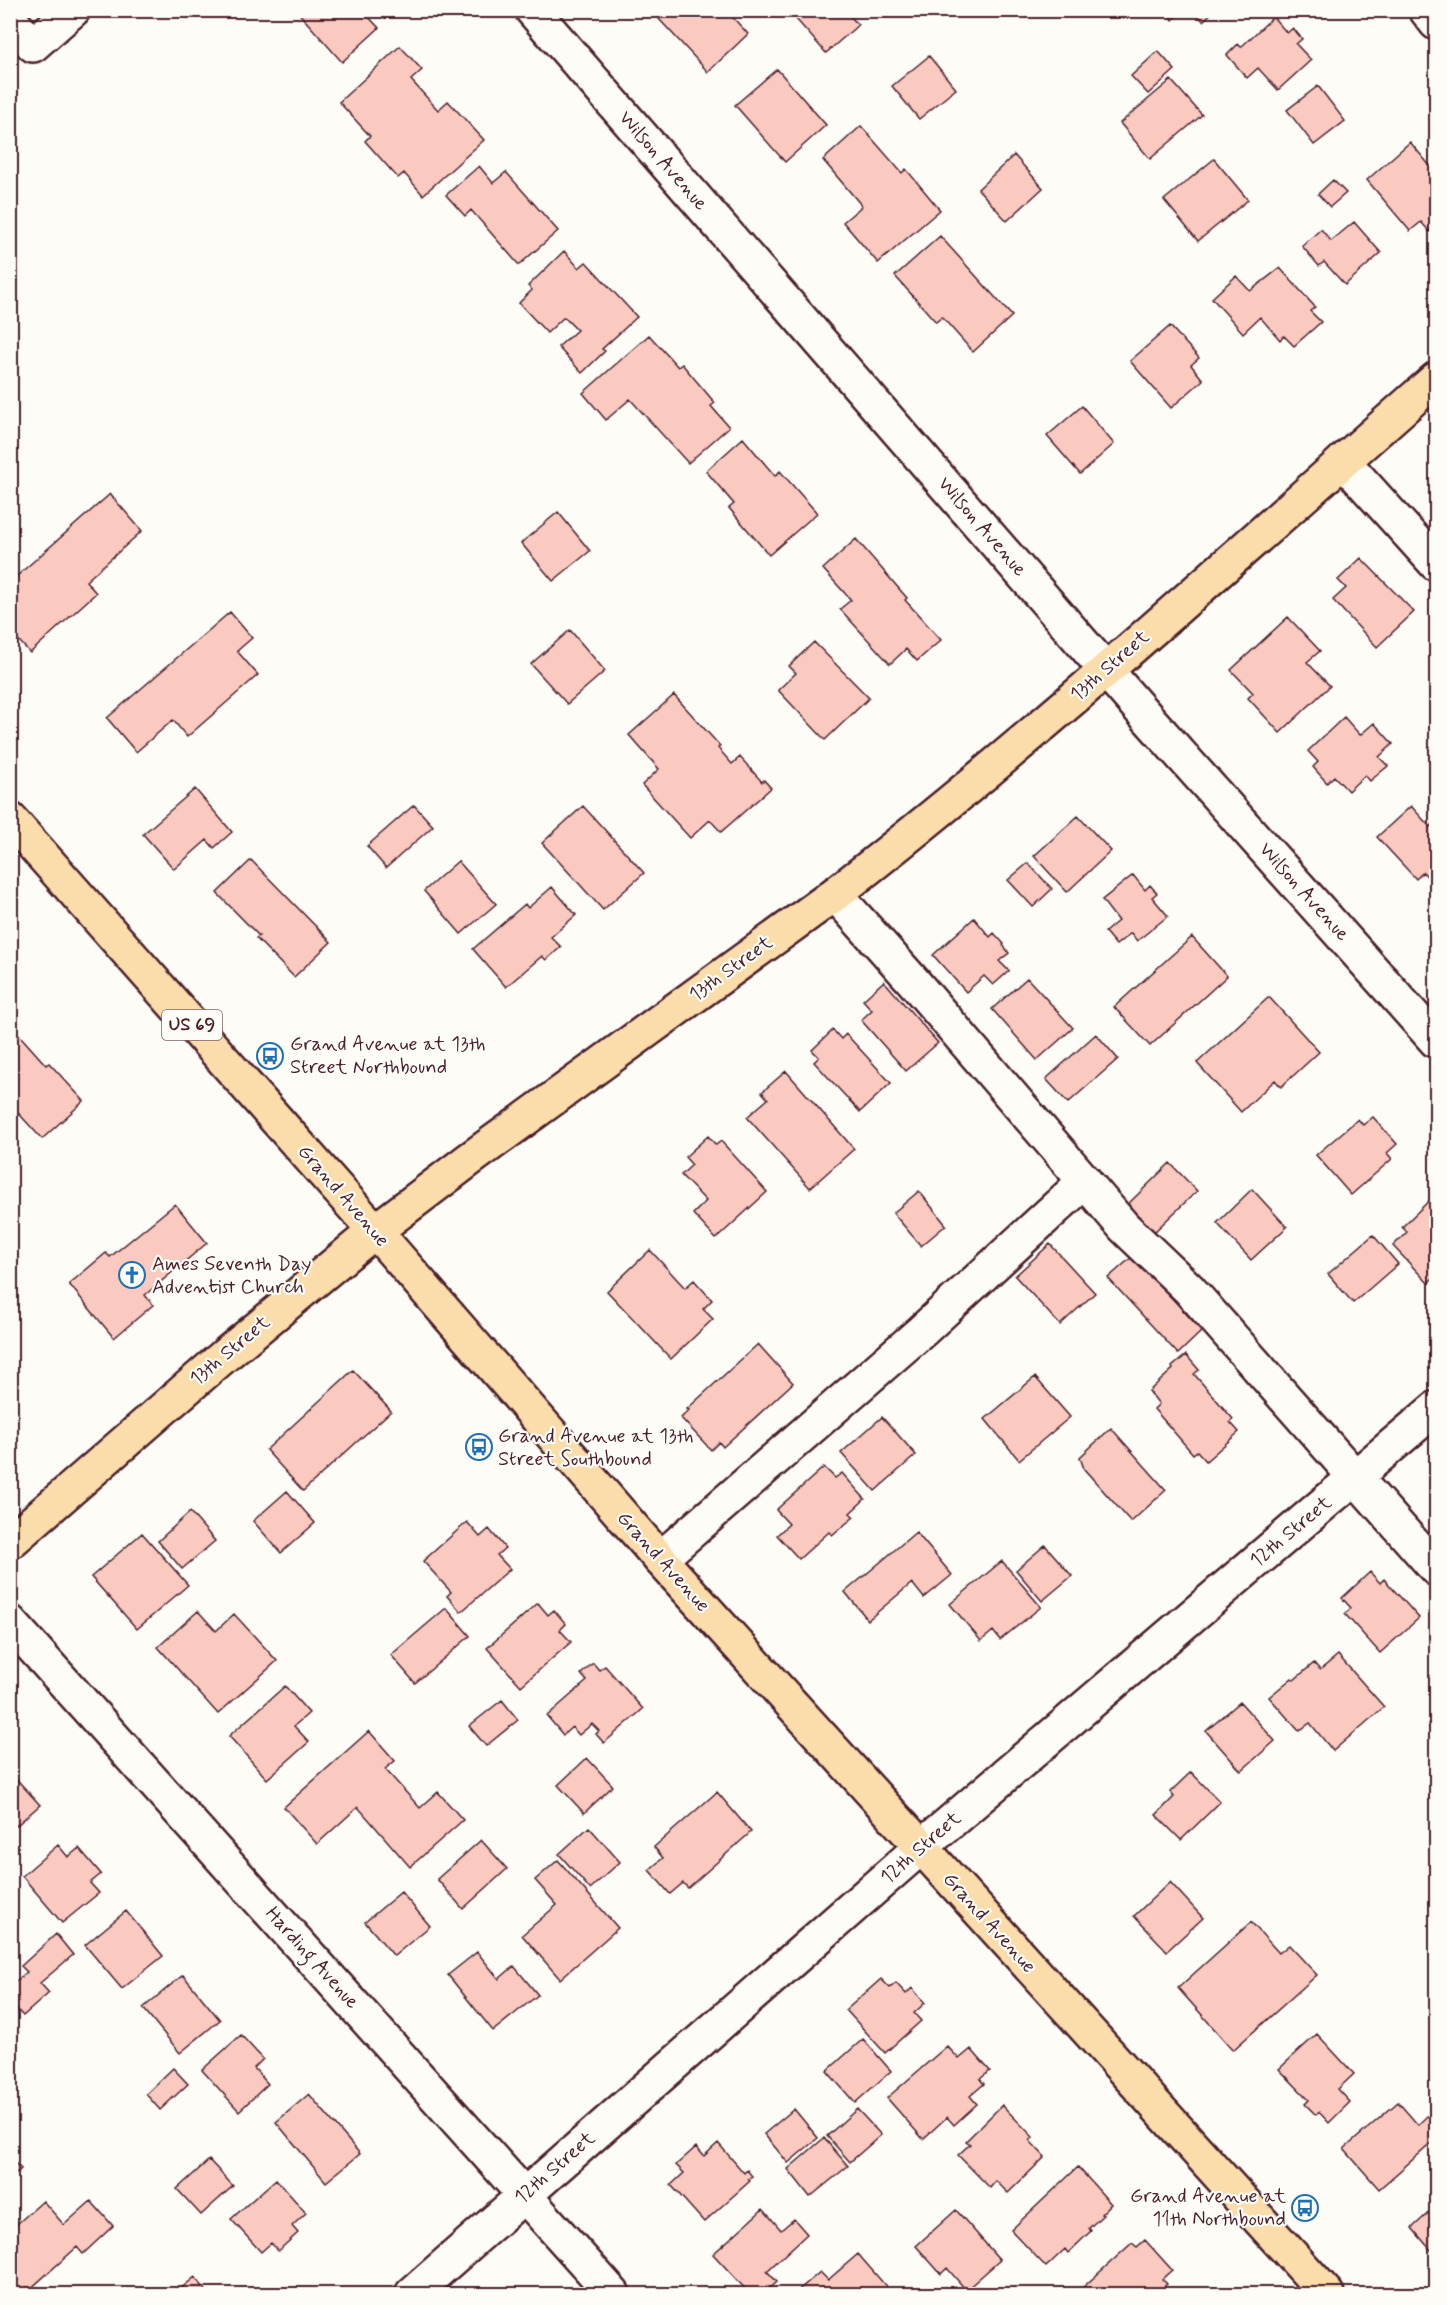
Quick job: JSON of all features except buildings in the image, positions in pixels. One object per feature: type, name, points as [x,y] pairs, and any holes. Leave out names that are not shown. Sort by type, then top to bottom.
[{"type":"main road","name":"13th Street","points":[[10,1542],[224,1356],[375,1231],[470,1159],[835,894],[933,816],[1437,379]]},
{"type":"main road","name":"Grand Avenue","points":[[10,819],[375,1231],[660,1559],[1327,2295]]},
{"type":"street","points":[[10,20],[33,45],[72,10]]},
{"type":"street","name":"Wilson Avenue","points":[[532,10],[1105,669],[1437,1041]]},
{"type":"street","points":[[1426,10],[1437,23]]},
{"type":"street","points":[[1343,461],[1437,564]]},
{"type":"street","points":[[835,894],[1124,1227],[1189,1288],[1354,1478],[1437,1569]]},
{"type":"street","points":[[660,1559],[922,1331],[1085,1181]]},
{"type":"street","name":"12th Street","points":[[412,2295],[920,1848],[1437,1407]]},
{"type":"street","name":"Harding Avenue","points":[[10,1622],[525,2194],[613,2295]]},
{"type":"place","name":"Grand Avenue at 13th Street Northbound","points":[[270,1056]]},
{"type":"place","name":"Ames Seventh Day Adventist Church","points":[[132,1275]]},
{"type":"place","name":"Grand Avenue at 13th Street Southbound","points":[[479,1447]]},
{"type":"place","name":"Grand Avenue at 11th Northbound","points":[[1305,2208]]}]
